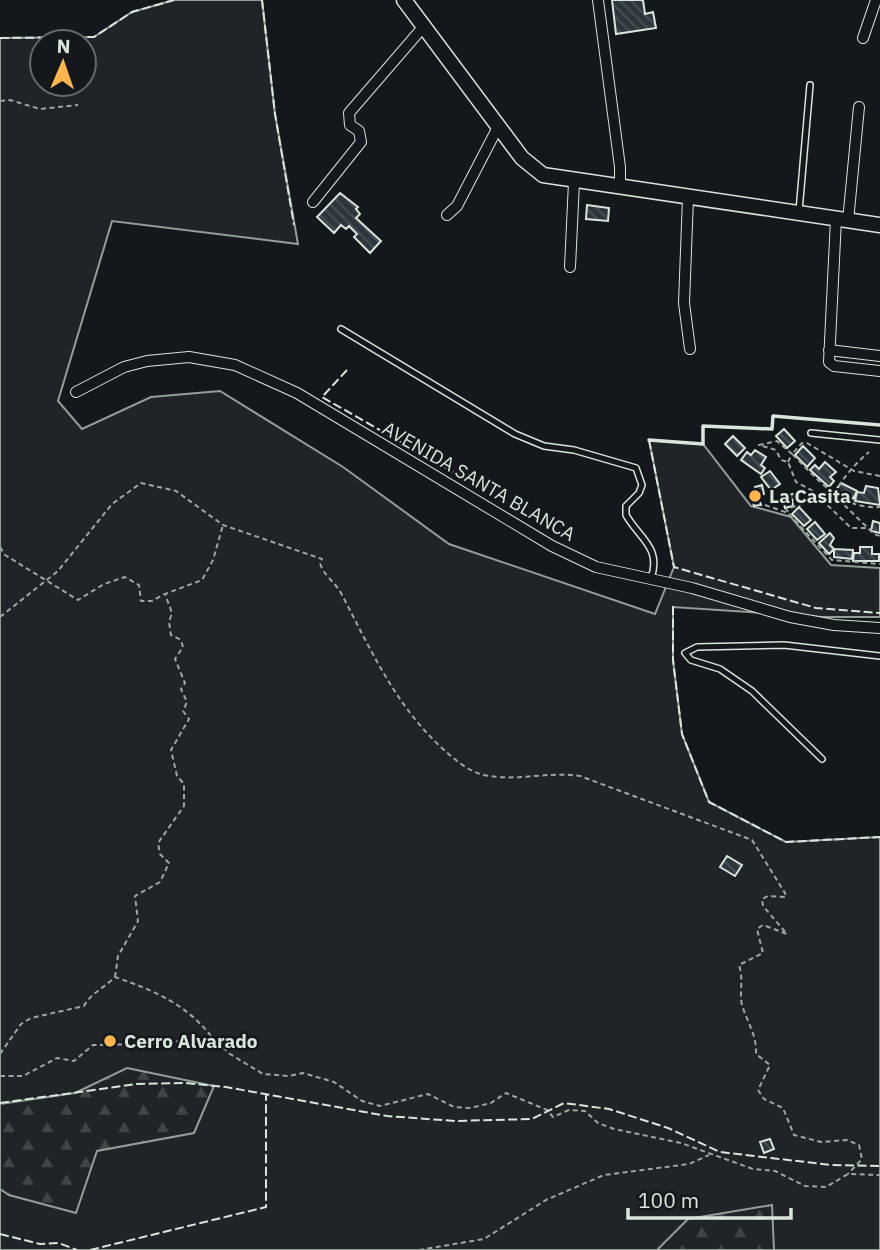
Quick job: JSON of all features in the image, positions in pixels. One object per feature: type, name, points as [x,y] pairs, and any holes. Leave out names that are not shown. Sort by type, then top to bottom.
[{"type":"main road","points":[[404,0],[498,127],[535,171],[574,182],[880,225]]},
{"type":"street","points":[[598,0],[620,167],[620,188]]},
{"type":"street","points":[[863,38],[876,0]]},
{"type":"street","points":[[313,202],[362,142],[363,136],[350,125],[349,113],[424,26]]},
{"type":"street","points":[[859,107],[842,220],[829,350],[830,362],[834,366],[880,371]]},
{"type":"street","points":[[447,215],[457,206],[498,127]]},
{"type":"street","points":[[570,268],[574,182]]},
{"type":"street","points":[[688,198],[684,290],[690,349]]},
{"type":"street","points":[[829,350],[880,356]]},
{"type":"street","name":"AVENIDA SANTA BLANCA","points":[[76,392],[124,367],[147,361],[189,357],[235,365],[297,393],[552,546],[596,567],[651,578],[790,617],[834,625],[880,628]]},
{"type":"lane","points":[[798,214],[810,85]]},
{"type":"lane","points":[[341,329],[516,434],[544,446],[574,450],[636,468],[642,485],[639,493],[626,506],[626,515],[650,545],[654,565],[651,578]]},
{"type":"lane","points":[[811,433],[880,440]]},
{"type":"lane","points":[[822,759],[752,691],[720,669],[691,660],[685,653],[696,647],[784,645],[880,656]]},
{"type":"path","points":[[0,101],[10,100],[40,109],[78,105]]},
{"type":"path","points":[[788,462],[781,460],[770,446],[759,445],[777,441],[867,528],[880,536]]},
{"type":"path","points":[[867,528],[851,528],[832,508],[818,499],[813,491],[796,482],[788,462],[802,443],[807,443],[854,471],[880,476]]},
{"type":"path","points":[[834,495],[840,480],[854,471],[869,452]]},
{"type":"path","points":[[0,617],[48,579],[112,504],[142,482],[176,491],[223,525],[322,559],[322,571],[335,583],[383,676],[418,726],[468,768],[482,775],[523,779],[559,773],[580,776],[752,840],[786,897],[768,896],[762,899],[763,906],[788,934],[763,925],[757,929],[763,953],[739,965],[744,987],[742,1003],[757,1043],[756,1054],[770,1065],[758,1090],[764,1098],[783,1108],[794,1135],[821,1142],[847,1140],[859,1145],[862,1159],[848,1174],[826,1187],[805,1186],[775,1171],[752,1169],[681,1143],[614,1129],[598,1123],[585,1111],[569,1110],[553,1117],[547,1110],[506,1093],[491,1103],[470,1108],[454,1107],[428,1094],[380,1106],[362,1101],[334,1082],[303,1073],[289,1076],[262,1074],[230,1054],[184,1008],[158,992],[115,978]]},
{"type":"path","points":[[788,513],[786,509],[834,495],[852,503],[880,507]]},
{"type":"path","points":[[765,505],[788,513],[832,560],[880,564]]},
{"type":"path","points":[[0,547],[5,555],[48,579],[78,600],[104,584],[125,577],[139,585],[142,592],[141,601],[152,601],[202,580],[213,560],[223,525]]},
{"type":"path","points":[[0,1054],[22,1024],[31,1018],[83,1006],[89,996],[115,978],[118,956],[138,921],[135,896],[160,882],[169,863],[160,854],[158,843],[184,806],[184,784],[177,776],[171,750],[189,719],[183,711],[187,702],[181,689],[185,683],[175,659],[183,648],[181,640],[171,635],[169,622],[172,613],[165,594]]},
{"type":"path","points":[[0,1076],[23,1076],[57,1058],[74,1061],[93,1045],[156,1044],[212,1037]]},
{"type":"path","points":[[419,1250],[484,1238],[546,1200],[604,1175],[689,1164],[709,1155]]},
{"type":"path","points":[[848,1174],[880,1175]]},
{"type":"green space","points":[[174,0],[262,0],[275,114],[298,244],[112,221],[58,401],[82,429],[151,397],[220,391],[343,467],[449,544],[655,614],[674,567],[649,440],[703,444],[751,506],[791,517],[831,565],[880,568],[880,617],[822,617],[673,607],[673,660],[682,734],[709,802],[786,842],[880,837],[880,1250],[0,1250],[0,38],[28,38],[28,98],[98,98],[98,34],[132,12]]},
{"type":"green space","points":[[127,1068],[214,1086],[194,1133],[97,1151],[76,1213],[9,1195],[0,1189],[0,1104],[75,1093]]},
{"type":"green space","points":[[772,1205],[774,1250],[657,1250],[688,1219]]},
{"type":"building","points":[[612,0],[643,0],[645,14],[653,12],[656,28],[616,34]]},
{"type":"building","points":[[340,193],[358,207],[356,209],[360,214],[356,218],[381,241],[370,253],[354,237],[357,234],[349,226],[346,229],[341,225],[334,233],[317,217]]},
{"type":"building","points":[[587,205],[609,208],[608,221],[586,219]]},
{"type":"building","points":[[784,429],[795,441],[787,448],[776,436]]},
{"type":"building","points":[[733,436],[745,448],[737,456],[725,444]]},
{"type":"building","points":[[803,446],[815,458],[807,467],[795,455]]},
{"type":"building","points":[[755,450],[766,457],[761,465],[765,468],[761,474],[741,460],[747,452],[751,455]]},
{"type":"building","points":[[825,462],[836,472],[830,477],[834,481],[829,487],[810,470],[815,465],[819,469]]},
{"type":"building","points":[[770,471],[780,484],[771,490],[761,477]]},
{"type":"building","points":[[841,483],[857,491],[853,499],[836,490]]},
{"type":"building","name":"La Casita","points":[[762,485],[764,494],[758,496],[761,505],[754,506],[751,496],[757,494],[755,487]]},
{"type":"building","points":[[866,486],[878,488],[880,505],[855,501],[857,492],[864,493]]},
{"type":"building","points":[[799,493],[800,498],[792,500],[793,506],[785,508],[782,496]]},
{"type":"building","points":[[799,507],[811,520],[804,526],[792,514]]},
{"type":"building","points":[[873,521],[880,523],[880,533],[871,531]]},
{"type":"building","points":[[815,522],[825,534],[817,540],[807,529]]},
{"type":"building","points":[[830,533],[834,538],[830,545],[834,549],[829,554],[819,543]]},
{"type":"building","points":[[860,547],[872,547],[872,554],[879,554],[879,561],[853,561],[854,553],[860,553]]},
{"type":"building","points":[[834,549],[853,550],[852,559],[834,557]]},
{"type":"building","points":[[727,856],[742,865],[735,876],[720,867]]},
{"type":"building","points":[[770,1139],[774,1149],[764,1153],[760,1142]]},
{"type":"fence","points":[[0,38],[94,37],[132,12],[174,0]]},
{"type":"fence","points":[[262,0],[275,114],[294,225]]},
{"type":"fence","points":[[347,370],[322,397],[457,474]]},
{"type":"fence","points":[[649,440],[674,567],[816,608],[880,613]]},
{"type":"fence","points":[[673,606],[673,660],[682,734],[709,802],[786,842],[880,837]]},
{"type":"fence","points":[[0,1103],[137,1084],[185,1083],[226,1087],[387,1116],[455,1121],[532,1119],[564,1103],[609,1109],[668,1128],[720,1152],[831,1165],[880,1166]]},
{"type":"fence","points":[[90,1250],[266,1207],[266,1094]]},
{"type":"fence","points":[[0,1234],[40,1244],[59,1243],[77,1250]]},
{"type":"wall","points":[[649,440],[703,444],[703,426],[772,429],[773,416],[880,425]]},
{"type":"place","name":"La Casita","points":[[755,496]]},
{"type":"place","name":"Cerro Alvarado","points":[[110,1041]]}]
